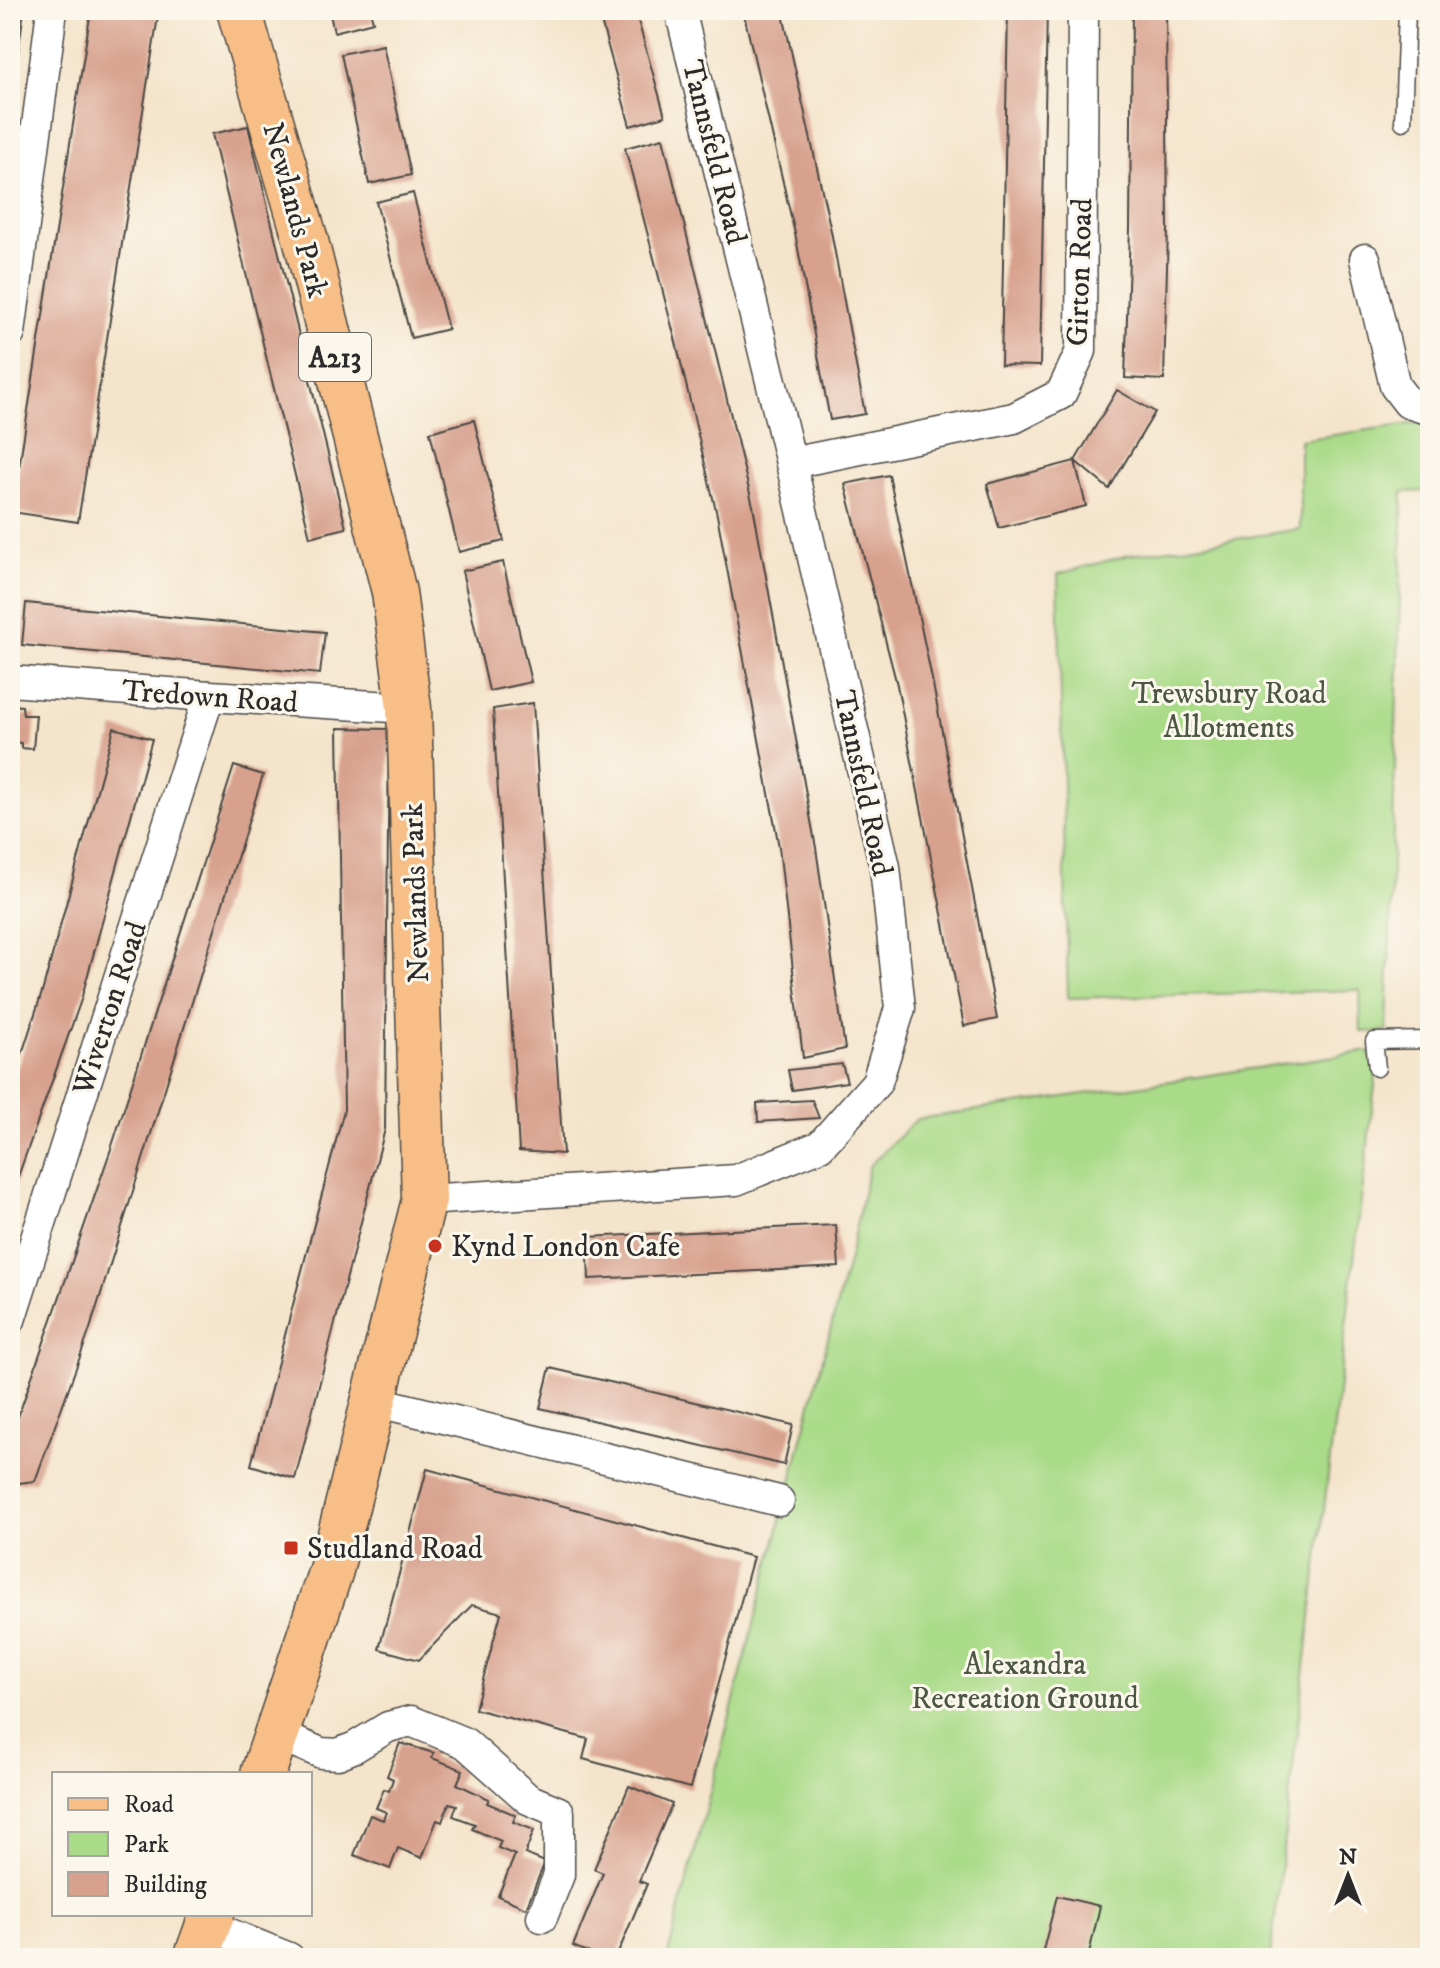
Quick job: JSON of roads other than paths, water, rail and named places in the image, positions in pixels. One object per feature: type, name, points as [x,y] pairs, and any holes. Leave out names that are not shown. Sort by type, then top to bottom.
[{"type":"main road","name":"Newlands Park","points":[[239,10],[306,241],[394,592],[409,708],[424,1200],[331,1570],[270,1755]]},
{"type":"street","points":[[10,333],[52,10]]},
{"type":"street","name":"Tannsfeld Road","points":[[424,1200],[736,1180],[820,1146],[877,1082],[900,1008],[885,867],[791,463],[680,10]]},
{"type":"street","name":"Girton Road","points":[[791,463],[1014,418],[1061,394],[1081,351],[1083,10]]},
{"type":"street","points":[[1365,259],[1395,386],[1408,403],[1430,410]]},
{"type":"street","name":"Tredown Road","points":[[10,681],[409,708]]},
{"type":"street","name":"Wiverton Road","points":[[10,1320],[209,696]]},
{"type":"street","points":[[374,1401],[779,1501]]},
{"type":"street","points":[[270,1755],[338,1754],[388,1727],[411,1721],[465,1743],[528,1799],[559,1812],[559,1875],[542,1917]]},
{"type":"street","points":[[206,1932],[289,1958]]},
{"type":"lane","points":[[1403,122],[1407,10]]},
{"type":"lane","points":[[1377,1068],[1374,1041],[1430,1040]]},
{"type":"place","name":"Kynd London Cafe","points":[[435,1246]]},
{"type":"place","name":"Studland Road","points":[[291,1548]]},
{"type":"park label","name":"Trewsbury Road Allotments","points":[[1229,710]]},
{"type":"park label","name":"Alexandra Recreation Ground","points":[[1025,1681]]}]
